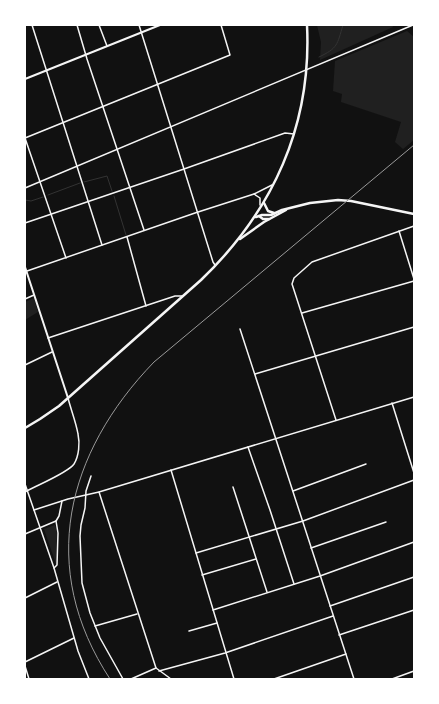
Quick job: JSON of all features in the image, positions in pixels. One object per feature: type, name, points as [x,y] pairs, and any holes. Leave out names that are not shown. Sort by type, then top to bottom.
[{"type":"main road","points":[[25,428],[46,415],[68,398],[184,296],[216,266],[237,241],[261,208],[283,166],[294,134],[301,106],[306,69],[307,25]]},
{"type":"main road","points":[[237,241],[270,218],[287,210],[310,203],[346,201],[414,214]]},
{"type":"main road","points":[[264,203],[268,211],[274,214]]},
{"type":"main road","points":[[254,218],[287,210]]},
{"type":"main road","points":[[258,212],[259,216],[263,219],[270,218]]},
{"type":"street","points":[[32,25],[102,245]]},
{"type":"street","points":[[77,25],[144,231]]},
{"type":"street","points":[[99,25],[107,46]]},
{"type":"street","points":[[139,25],[213,262],[216,266]]},
{"type":"street","points":[[25,79],[160,25]]},
{"type":"street","points":[[66,258],[25,138],[230,55],[221,25]]},
{"type":"street","points":[[25,188],[413,25]]},
{"type":"street","points":[[25,223],[131,188],[286,133],[294,134]]},
{"type":"street","points":[[26,271],[254,194],[274,184]]},
{"type":"street","points":[[254,194],[260,198],[261,208]]},
{"type":"street","points":[[336,420],[292,284],[296,275],[312,262],[414,226]]},
{"type":"street","points":[[302,314],[414,280],[399,231]]},
{"type":"street","points":[[127,236],[146,306]]},
{"type":"street","points":[[25,267],[68,398],[78,435],[79,446],[73,466],[26,491]]},
{"type":"street","points":[[25,300],[34,295]]},
{"type":"street","points":[[48,338],[175,296],[184,296]]},
{"type":"street","points":[[255,374],[414,327]]},
{"type":"street","points":[[240,329],[354,679]]},
{"type":"street","points":[[25,365],[53,352]]},
{"type":"street","points":[[34,510],[62,501],[86,496],[414,397]]},
{"type":"street","points":[[392,403],[414,472]]},
{"type":"street","points":[[248,447],[294,584]]},
{"type":"street","points":[[293,491],[366,464]]},
{"type":"street","points":[[170,470],[234,679]]},
{"type":"street","points":[[91,476],[86,491],[85,508],[81,525],[81,564],[85,593],[95,626],[104,647],[123,679]]},
{"type":"street","points":[[196,553],[303,521],[414,480]]},
{"type":"street","points":[[25,484],[26,491],[54,568],[78,651],[89,679]]},
{"type":"street","points":[[233,488],[268,593]]},
{"type":"street","points":[[99,492],[156,668],[159,672],[171,679]]},
{"type":"street","points":[[25,534],[56,521],[59,516],[62,501]]},
{"type":"street","points":[[54,568],[57,565],[58,533],[56,521]]},
{"type":"street","points":[[311,548],[386,522]]},
{"type":"street","points":[[213,610],[320,576],[414,542]]},
{"type":"street","points":[[202,575],[256,559]]},
{"type":"street","points":[[330,606],[414,577]]},
{"type":"street","points":[[25,598],[58,582]]},
{"type":"street","points":[[340,635],[414,610]]},
{"type":"street","points":[[95,626],[138,614]]},
{"type":"street","points":[[159,672],[225,653],[333,616]]},
{"type":"street","points":[[189,631],[216,623]]},
{"type":"street","points":[[25,662],[74,638]]},
{"type":"street","points":[[274,679],[346,654]]},
{"type":"street","points":[[25,666],[29,679]]},
{"type":"street","points":[[131,679],[156,668]]},
{"type":"street","points":[[392,679],[414,671]]},
{"type":"shaded area","points":[[317,25],[392,25],[393,27],[320,60],[321,42]]},
{"type":"shaded area","points":[[407,31],[414,37],[414,140],[403,149],[395,142],[401,122],[341,102],[342,94],[333,91],[335,61]]},
{"type":"shaded area","points":[[34,298],[38,312],[25,320],[25,302]]},
{"type":"shaded area","points":[[55,525],[57,533],[56,564],[44,529]]},
{"type":"waterway","points":[[319,57],[330,51],[336,45],[343,25]]},
{"type":"waterway","points":[[84,182],[107,176],[112,191]]},
{"type":"waterway","points":[[48,195],[80,183]]},
{"type":"waterway","points":[[114,196],[126,235]]},
{"type":"waterway","points":[[25,200],[31,201],[43,197]]},
{"type":"railway","points":[[110,679],[87,637],[74,595],[69,554],[72,513],[82,473],[100,434],[124,397],[154,362],[414,145]]}]
